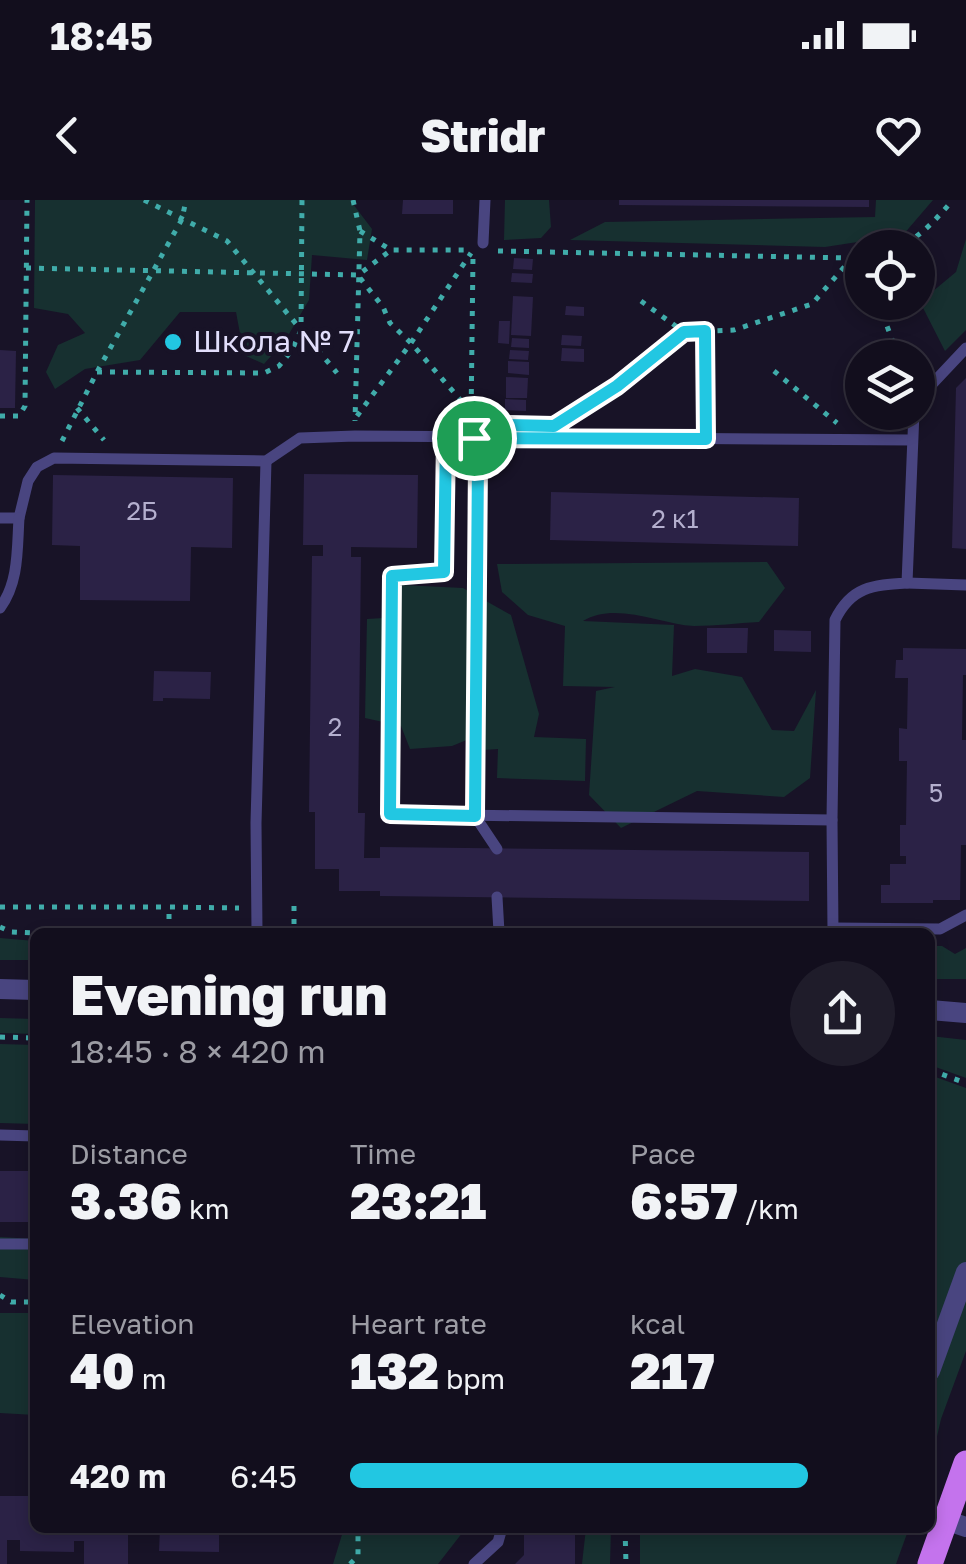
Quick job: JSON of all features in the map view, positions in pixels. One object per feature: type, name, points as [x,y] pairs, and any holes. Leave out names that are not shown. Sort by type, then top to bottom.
[{"type":"main road","points":[[930,1564],[966,1463]]},
{"type":"street","points":[[0,988],[30,990]]},
{"type":"street","points":[[935,1010],[966,1013]]},
{"type":"street","points":[[935,1357],[966,1272]]},
{"type":"lane","points":[[478,246],[485,200]]},
{"type":"lane","points":[[935,380],[966,348]]},
{"type":"lane","points":[[906,583],[913,430]]},
{"type":"lane","points":[[0,608],[16,572],[18,518],[28,481],[37,467],[54,458],[266,462],[300,438],[355,436],[912,440]]},
{"type":"lane","points":[[446,438],[444,572],[392,576],[390,814],[832,820]]},
{"type":"lane","points":[[257,928],[266,462]]},
{"type":"lane","points":[[0,518],[18,518]]},
{"type":"lane","points":[[833,928],[835,620],[844,601],[877,585],[966,585]]},
{"type":"lane","points":[[475,816],[497,849]]},
{"type":"lane","points":[[497,897],[500,928]]},
{"type":"lane","points":[[935,929],[966,915]]},
{"type":"lane","points":[[0,1135],[30,1136]]},
{"type":"lane","points":[[0,1244],[30,1244]]},
{"type":"lane","points":[[474,1564],[498,1542],[501,1533]]},
{"type":"path","points":[[0,416],[19,416],[26,406],[27,200]]},
{"type":"path","points":[[144,200],[227,241],[337,373]]},
{"type":"path","points":[[54,458],[182,219],[186,200]]},
{"type":"path","points":[[97,372],[264,373],[279,366],[301,330],[302,200]]},
{"type":"path","points":[[354,200],[360,231],[355,436]]},
{"type":"path","points":[[924,230],[953,200]]},
{"type":"path","points":[[360,231],[391,250],[478,246],[845,258]]},
{"type":"path","points":[[356,418],[478,246]]},
{"type":"path","points":[[475,816],[478,462],[470,424],[478,246]]},
{"type":"path","points":[[26,268],[358,275],[391,250]]},
{"type":"path","points":[[554,426],[617,386],[684,332],[734,330],[812,304],[845,266]]},
{"type":"path","points":[[358,275],[383,306],[390,323],[472,413]]},
{"type":"path","points":[[641,301],[684,332]]},
{"type":"path","points":[[705,331],[706,439]]},
{"type":"path","points":[[774,371],[856,440]]},
{"type":"path","points":[[78,408],[108,444]]},
{"type":"path","points":[[294,906],[294,928]]},
{"type":"path","points":[[0,907],[228,908]]},
{"type":"path","points":[[169,908],[169,928]]},
{"type":"path","points":[[0,927],[30,934]]},
{"type":"path","points":[[0,1037],[30,1038]]},
{"type":"path","points":[[935,1072],[966,1083]]},
{"type":"path","points":[[0,1295],[10,1302],[30,1302]]},
{"type":"path","points":[[350,1564],[358,1556],[358,1533]]},
{"type":"path","points":[[626,1533],[626,1564]]},
{"type":"green space","points":[[35,200],[350,200],[372,229],[367,260],[312,255],[309,300],[286,339],[264,364],[244,355],[236,312],[180,312],[140,360],[85,369],[55,389],[46,372],[58,345],[85,333],[68,314],[34,308]]},
{"type":"green space","points":[[505,200],[549,200],[551,227],[541,238],[504,240]]},
{"type":"green space","points":[[876,200],[933,200],[907,230],[845,230],[845,244],[825,247],[570,240],[605,222],[875,217]]},
{"type":"green space","points":[[966,239],[966,330],[945,351],[929,320],[935,320],[935,290],[956,272]]},
{"type":"green space","points":[[767,562],[785,588],[759,622],[694,626],[623,613],[596,615],[583,621],[674,625],[672,676],[695,669],[742,677],[772,730],[794,731],[816,690],[810,778],[784,797],[697,791],[621,828],[589,795],[596,691],[615,687],[563,686],[565,626],[528,615],[502,592],[497,564]]},
{"type":"green space","points":[[401,585],[463,588],[511,615],[539,714],[534,737],[586,739],[585,781],[497,778],[498,749],[483,750],[474,737],[452,746],[410,749],[401,726],[365,718],[367,619],[401,617]]},
{"type":"green space","points":[[0,938],[30,941],[30,960],[0,960]]},
{"type":"green space","points":[[935,946],[955,954],[966,948],[966,979],[935,979]]},
{"type":"green space","points":[[0,1018],[30,1019],[30,1034],[0,1033]]},
{"type":"green space","points":[[935,1037],[966,1040],[966,1078],[935,1067]]},
{"type":"green space","points":[[0,1044],[30,1045],[30,1124],[0,1123]]},
{"type":"green space","points":[[935,1077],[966,1088],[966,1351],[935,1445]]},
{"type":"green space","points":[[0,1237],[30,1239],[30,1280],[0,1277]]},
{"type":"green space","points":[[0,1313],[30,1313],[30,1415],[0,1413]]},
{"type":"green space","points":[[342,1533],[462,1533],[438,1564],[333,1564]]},
{"type":"green space","points":[[585,1533],[611,1533],[610,1564],[582,1564]]},
{"type":"green space","points":[[640,1533],[907,1533],[896,1564],[640,1564]]},
{"type":"building","points":[[403,200],[453,200],[453,214],[402,214]]},
{"type":"building","points":[[619,200],[869,200],[869,207],[619,205]]},
{"type":"building","points":[[514,258],[533,259],[532,270],[513,269]]},
{"type":"building","points":[[512,273],[533,274],[532,283],[511,282]]},
{"type":"building","points":[[513,296],[533,297],[531,336],[511,335]]},
{"type":"building","points":[[566,306],[584,307],[584,316],[565,315]]},
{"type":"building","points":[[499,321],[510,321],[509,344],[498,343]]},
{"type":"building","points":[[562,335],[582,336],[581,346],[561,345]]},
{"type":"building","points":[[512,338],[529,339],[529,348],[511,347]]},
{"type":"building","points":[[562,348],[584,349],[584,362],[561,361]]},
{"type":"building","points":[[0,350],[16,351],[15,408],[0,408]]},
{"type":"building","points":[[510,350],[529,351],[528,360],[509,359]]},
{"type":"building","points":[[508,361],[529,362],[529,375],[508,373]]},
{"type":"building","points":[[506,377],[528,378],[527,398],[506,398]]},
{"type":"building","points":[[966,378],[966,549],[952,548],[956,388]]},
{"type":"building","points":[[505,399],[526,400],[526,411],[505,410]]},
{"type":"building","points":[[304,474],[418,475],[417,548],[351,547],[351,557],[361,557],[358,813],[365,813],[364,858],[380,858],[380,847],[809,852],[809,901],[380,896],[380,891],[339,891],[339,869],[315,869],[315,812],[309,812],[312,556],[323,556],[323,545],[303,545]]},
{"type":"building","points":[[53,475],[233,478],[232,548],[191,547],[190,601],[80,600],[80,546],[52,545]]},
{"type":"building","points":[[551,492],[799,498],[798,546],[550,540]]},
{"type":"building","points":[[707,628],[748,628],[747,653],[707,653]]},
{"type":"building","points":[[774,630],[811,631],[811,652],[774,651]]},
{"type":"building","points":[[903,648],[966,649],[962,740],[966,740],[966,845],[961,845],[960,900],[881,903],[881,885],[890,885],[890,864],[906,864],[906,856],[900,856],[900,825],[906,825],[907,761],[899,761],[899,728],[907,729],[908,678],[895,678],[896,660],[903,660]]},
{"type":"building","points":[[154,671],[211,672],[210,699],[153,701]]},
{"type":"building","points":[[0,1171],[30,1171],[30,1222],[0,1222]]},
{"type":"building","points":[[0,1496],[30,1496],[30,1533],[128,1533],[128,1564],[84,1564],[84,1541],[74,1541],[74,1552],[20,1551],[20,1540],[7,1540],[7,1564],[0,1564]]},
{"type":"building","points":[[160,1533],[219,1533],[219,1552],[159,1551]]},
{"type":"building","points":[[524,1533],[575,1533],[575,1564],[515,1564],[524,1555]]},
{"type":"place","name":"Школа № 7","points":[[173,342]]},
{"type":"route","points":[[474,438],[446,438],[444,572],[392,576],[390,814],[475,816],[478,462],[474,438],[470,424],[554,426],[617,386],[684,332],[705,331],[706,439],[474,438]]}]
